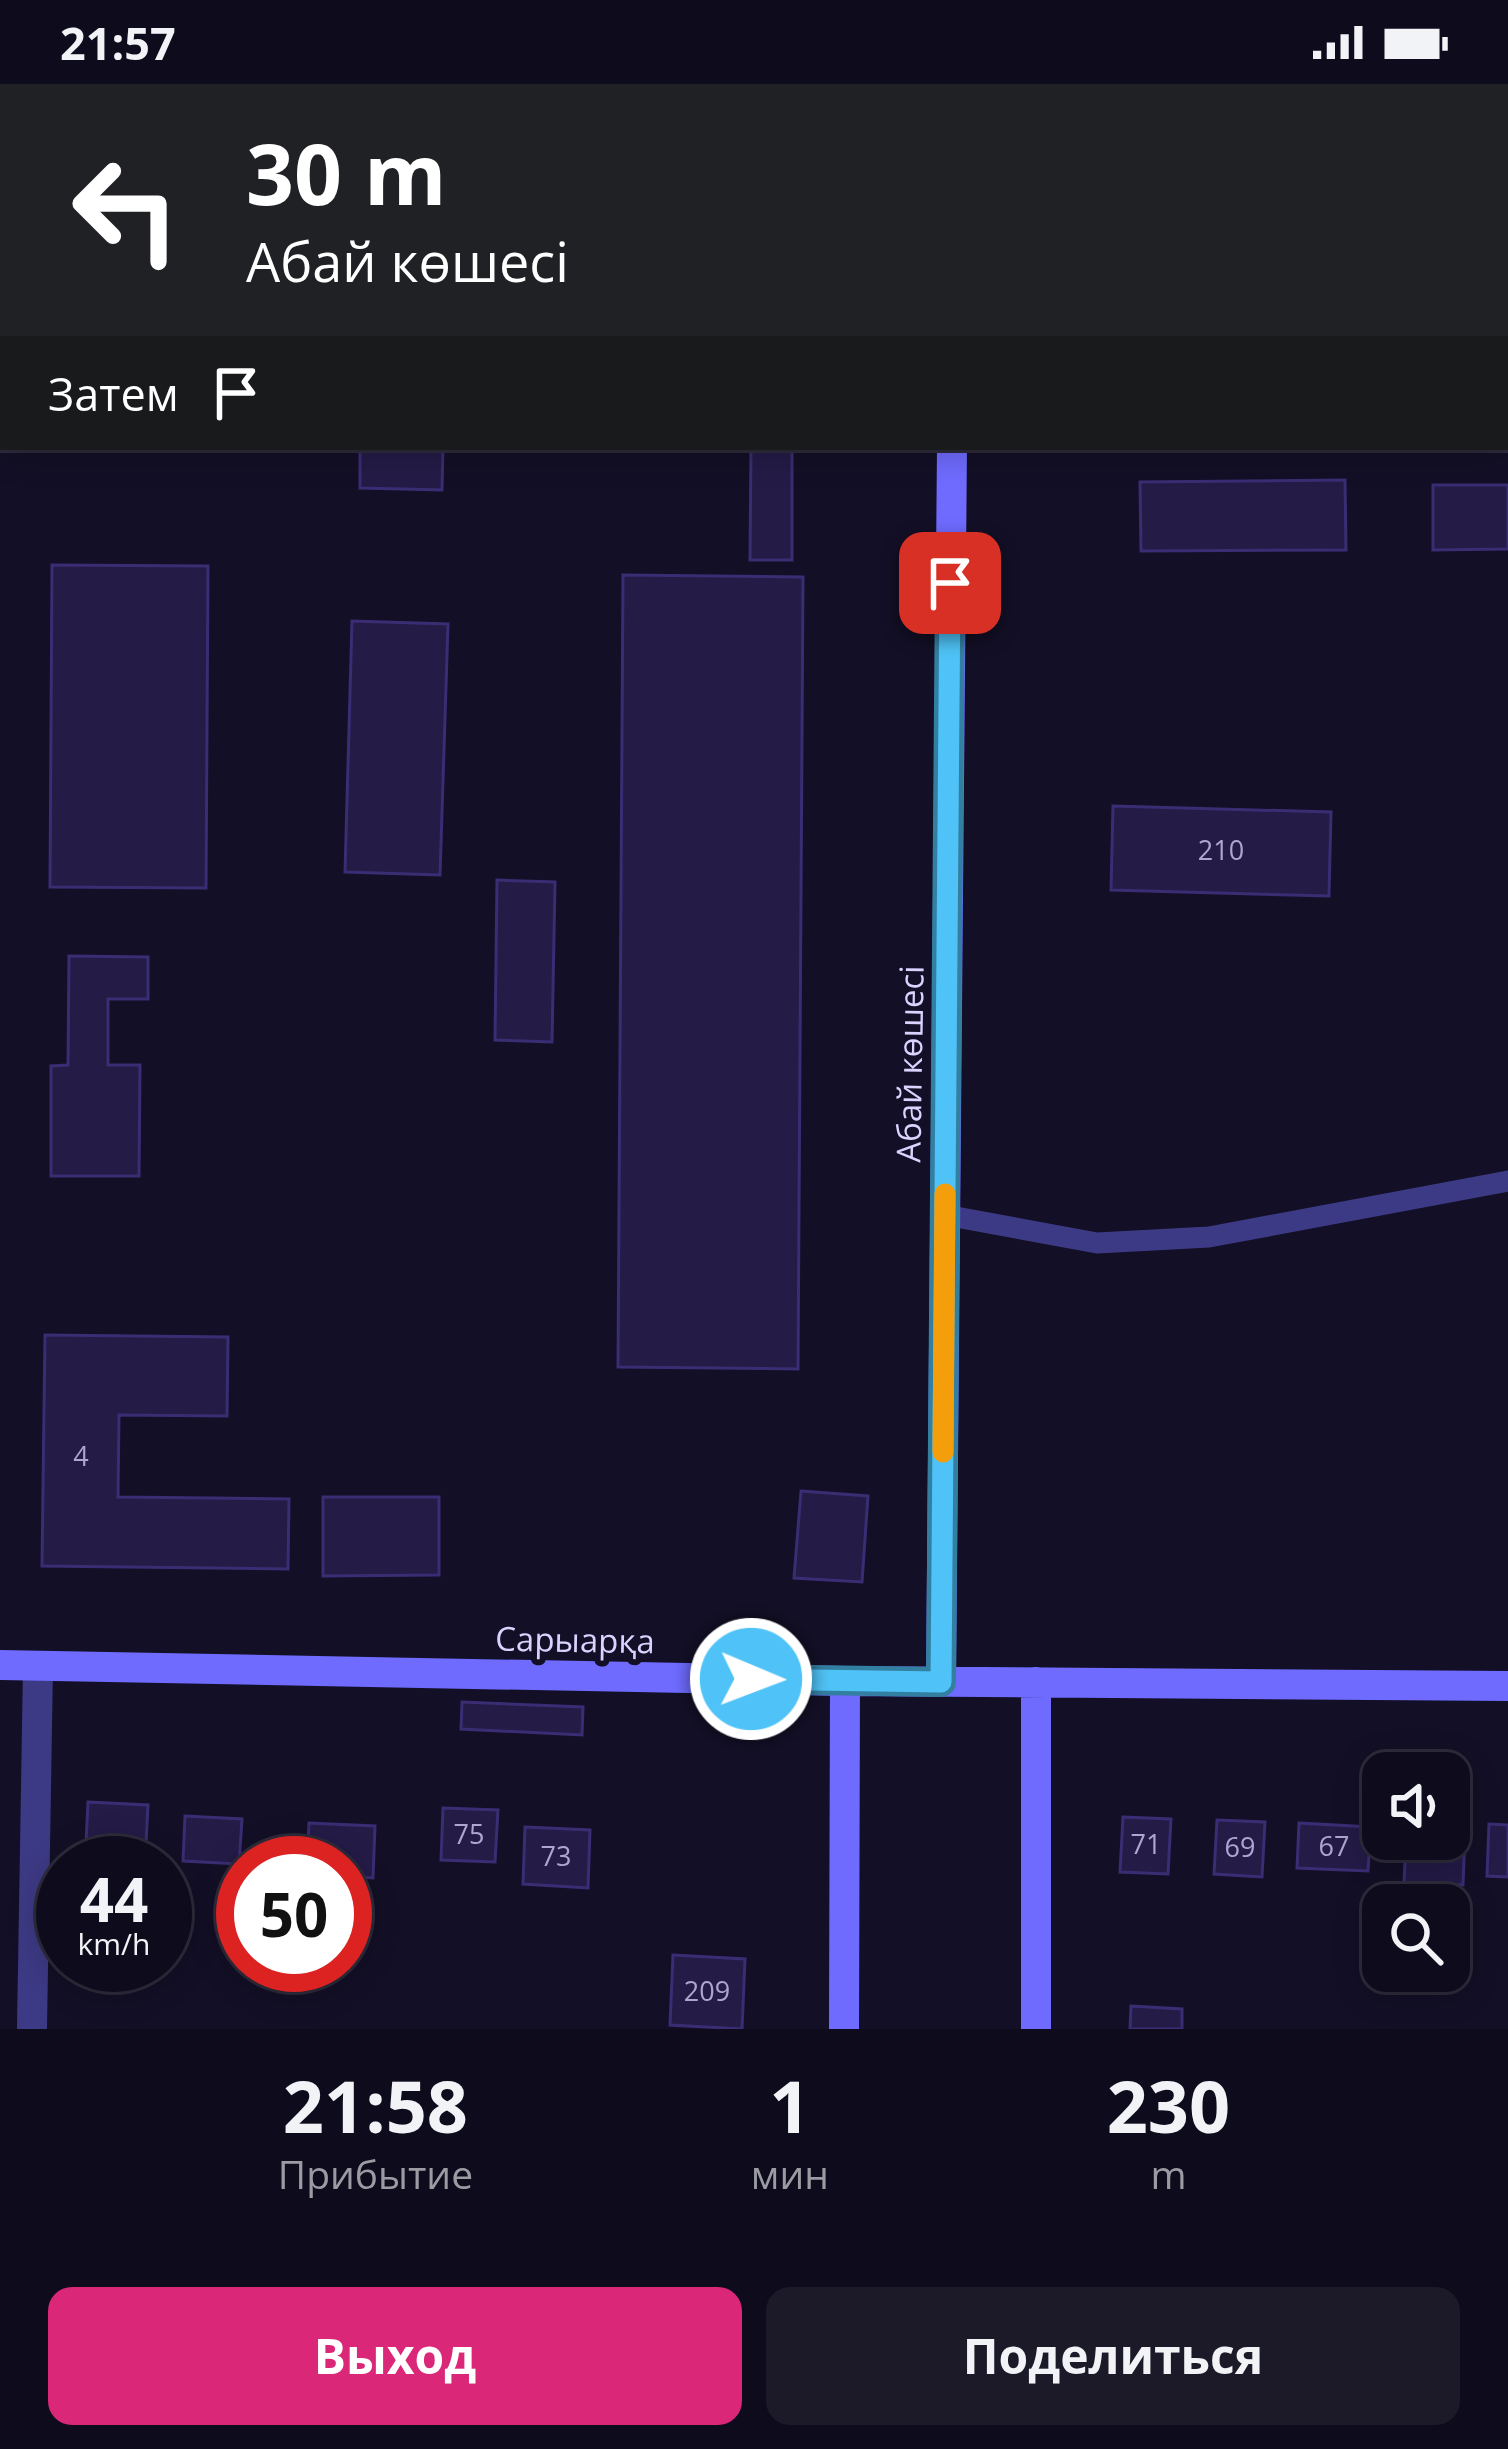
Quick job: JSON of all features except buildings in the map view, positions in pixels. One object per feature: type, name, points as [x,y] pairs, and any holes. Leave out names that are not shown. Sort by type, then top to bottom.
[{"type":"street","name":"Абай көшесі","points":[[941,1682],[952,450]]},
{"type":"street","name":"Сарыарқа","points":[[0,1665],[845,1681],[1508,1686]]},
{"type":"street","points":[[32,2029],[38,1666]]},
{"type":"street","points":[[844,2029],[845,1681]]},
{"type":"street","points":[[1036,1682],[1036,2029]]},
{"type":"lane","points":[[945,1215],[1096,1243],[1209,1237],[1508,1181]]},
{"type":"slow traffic","points":[[943,1452],[945,1194]]},
{"type":"route","points":[[751,1679],[941,1682],[950,583]]}]
